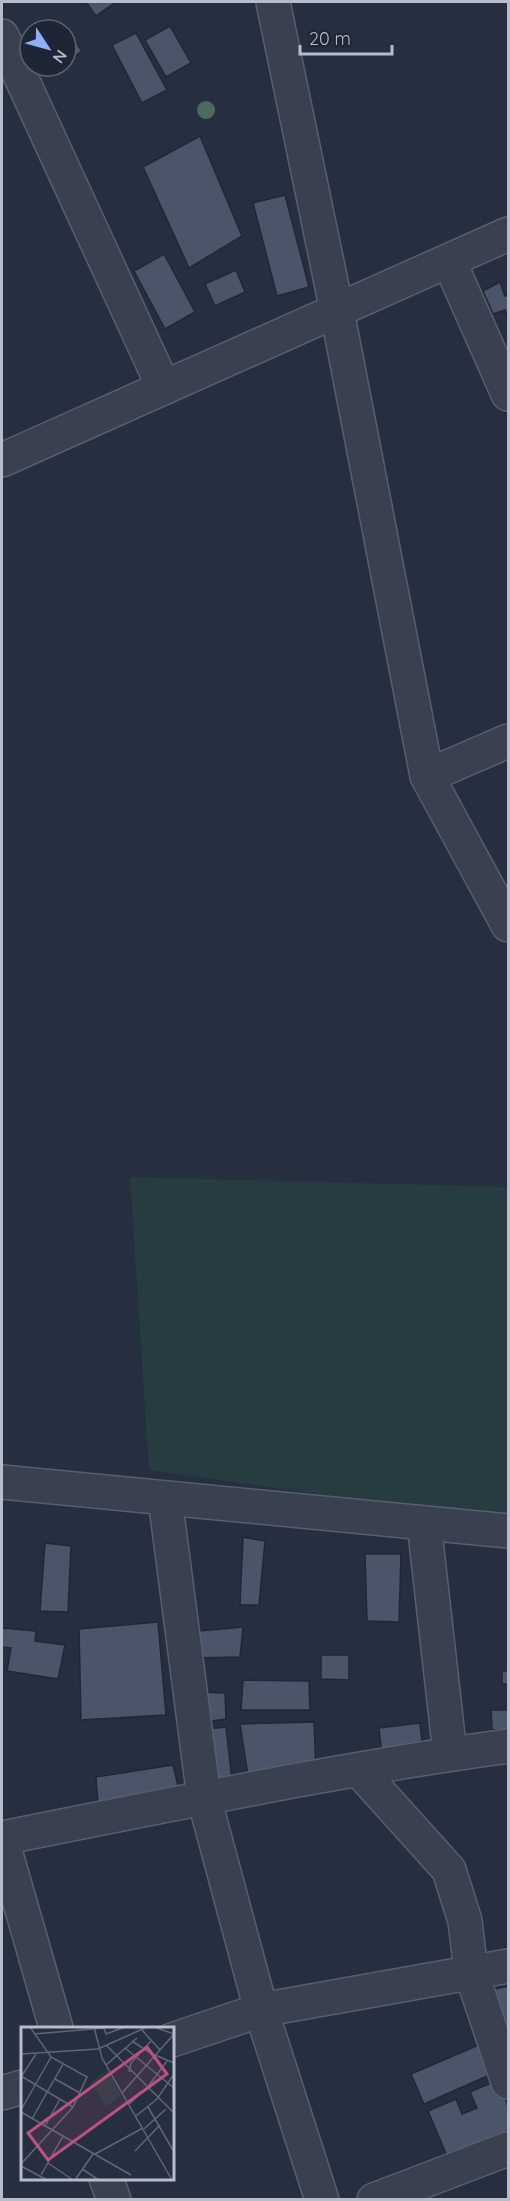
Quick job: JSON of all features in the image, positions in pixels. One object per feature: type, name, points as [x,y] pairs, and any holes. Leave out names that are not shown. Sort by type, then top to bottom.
[{"type":"street","points":[[273,2],[337,311],[427,776],[508,925]]},
{"type":"street","points":[[2,36],[164,388]]},
{"type":"street","points":[[2,460],[508,234]]},
{"type":"street","points":[[449,261],[508,393]]},
{"type":"street","points":[[427,776],[508,741]]},
{"type":"street","points":[[2,1482],[508,1531]]},
{"type":"street","points":[[165,1498],[204,1798],[261,2010],[322,2199]]},
{"type":"street","points":[[424,1523],[450,1754]]},
{"type":"street","points":[[56,2027],[2,1839],[204,1798],[450,1754],[508,1746]]},
{"type":"street","points":[[359,1770],[449,1870],[465,1921],[471,1972],[508,2082]]},
{"type":"street","points":[[174,2039],[261,2010],[508,1966]]},
{"type":"street","points":[[2,2092],[21,2087]]},
{"type":"street","points":[[374,2199],[508,2149]]},
{"type":"street","points":[[107,2180],[114,2199]]},
{"type":"green space","points":[[130,1177],[508,1187],[508,1514],[380,1503],[149,1470]]},
{"type":"building","points":[[86,2],[113,2],[114,3],[96,16]]},
{"type":"building","points":[[170,26],[191,63],[166,77],[145,40]]},
{"type":"building","points":[[136,33],[167,90],[142,103],[112,45]]},
{"type":"building","points":[[200,136],[242,236],[189,268],[143,167]]},
{"type":"building","points":[[285,195],[309,287],[277,296],[253,203]]},
{"type":"building","points":[[164,254],[195,312],[165,329],[134,271]]},
{"type":"building","points":[[236,270],[245,292],[215,306],[205,284]]},
{"type":"building","points":[[500,282],[505,296],[508,295],[508,317],[505,310],[493,314],[483,291]]},
{"type":"building","points":[[243,1537],[265,1541],[259,1605],[240,1605]]},
{"type":"building","points":[[45,1543],[71,1546],[68,1612],[40,1611]]},
{"type":"building","points":[[365,1554],[401,1554],[399,1622],[367,1621]]},
{"type":"building","points":[[158,1622],[166,1715],[81,1720],[79,1629]]},
{"type":"building","points":[[243,1627],[240,1657],[189,1658],[188,1632]]},
{"type":"building","points":[[2,1628],[36,1631],[35,1641],[65,1645],[58,1679],[7,1671],[11,1648],[2,1647]]},
{"type":"building","points":[[321,1655],[349,1655],[349,1680],[321,1679]]},
{"type":"building","points":[[502,1671],[508,1671],[508,1684],[502,1684]]},
{"type":"building","points":[[243,1680],[309,1681],[310,1710],[241,1710]]},
{"type":"building","points":[[195,1692],[225,1693],[226,1719],[198,1723]]},
{"type":"building","points":[[491,1710],[508,1710],[508,1730],[492,1730]]},
{"type":"building","points":[[314,1722],[316,1774],[250,1788],[240,1724]]},
{"type":"building","points":[[420,1723],[423,1751],[382,1756],[379,1728]]},
{"type":"building","points":[[226,1727],[233,1789],[207,1794],[199,1730]]},
{"type":"building","points":[[173,1765],[181,1799],[98,1804],[96,1777]]},
{"type":"building","points":[[508,1986],[508,2034],[483,1992]]},
{"type":"building","points":[[481,2044],[494,2073],[424,2104],[411,2074]]},
{"type":"building","points":[[498,2080],[508,2106],[508,2131],[447,2156],[428,2111],[456,2099],[462,2114],[477,2108],[470,2092]]}]
